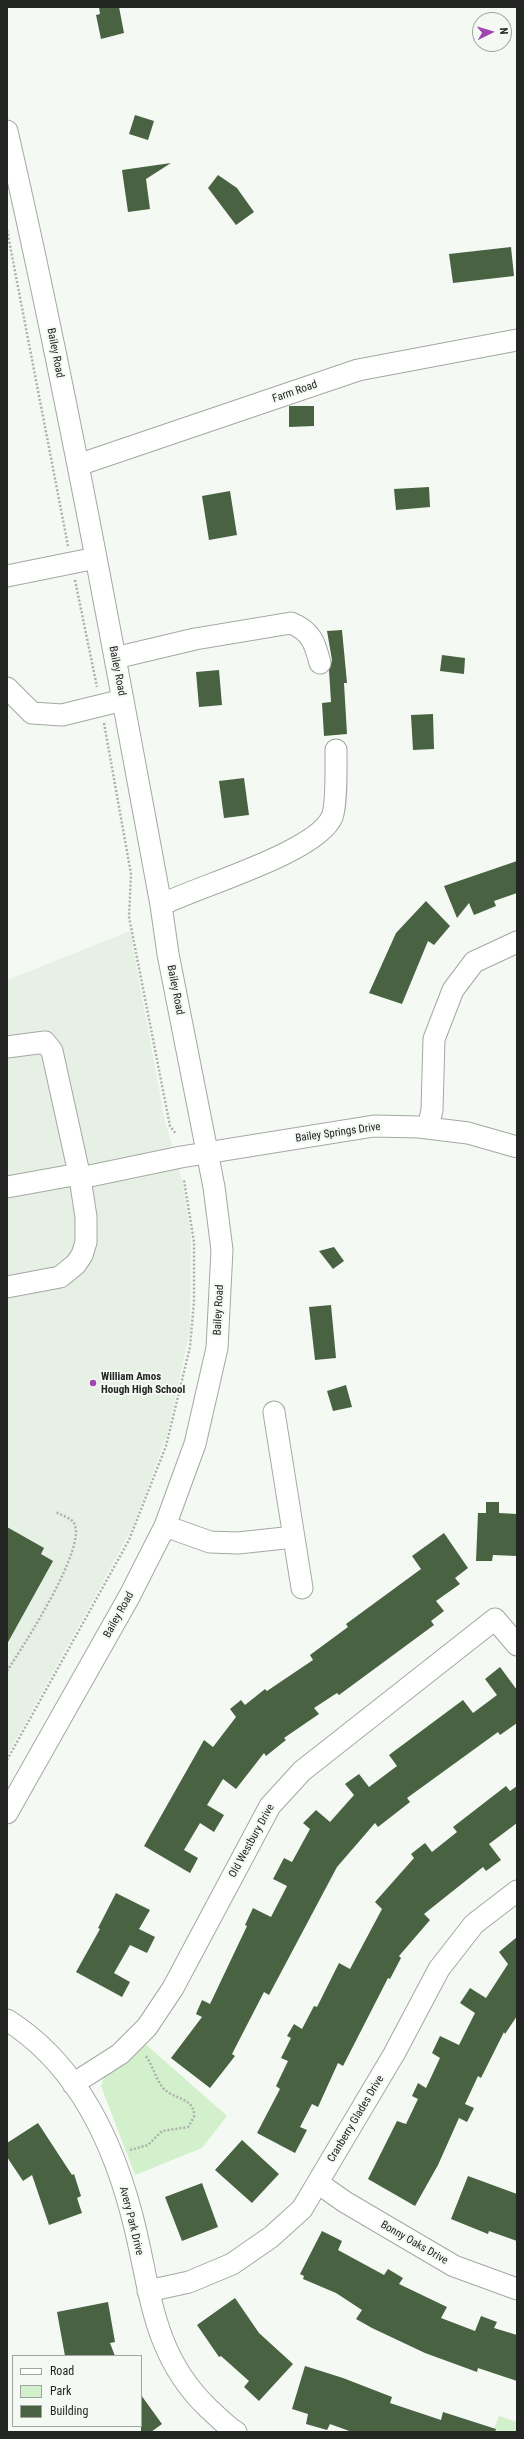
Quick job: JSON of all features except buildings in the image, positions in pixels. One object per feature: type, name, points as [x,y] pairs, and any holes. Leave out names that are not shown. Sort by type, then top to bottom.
[{"type":"street","name":"Bailey Road","points":[[7,131],[37,265],[96,558],[161,905],[168,954],[206,1153],[214,1187],[222,1250],[217,1348],[195,1444],[166,1526],[129,1597],[7,1813]]},
{"type":"street","name":"Farm Road","points":[[78,465],[358,370],[517,340]]},
{"type":"street","points":[[7,576],[96,558]]},
{"type":"street","points":[[115,658],[195,639],[291,623],[303,627],[310,634],[320,663]]},
{"type":"street","points":[[7,688],[32,713],[62,714],[123,700]]},
{"type":"street","points":[[161,905],[179,896],[238,875],[323,831],[332,816],[336,750]]},
{"type":"street","points":[[428,1128],[432,1110],[434,1039],[453,990],[474,962],[517,942]]},
{"type":"street","points":[[7,1047],[45,1042],[52,1051],[79,1176],[87,1231],[82,1255],[76,1264],[60,1277],[7,1287]]},
{"type":"street","name":"Bailey Springs Drive","points":[[7,1187],[374,1126],[428,1128],[468,1133],[517,1147]]},
{"type":"street","points":[[274,1412],[302,1588]]},
{"type":"street","points":[[166,1526],[210,1542],[238,1543],[294,1537]]},
{"type":"street","name":"Old Westbury Drive","points":[[73,2084],[120,2054],[147,2027],[173,1988],[270,1806],[302,1771],[495,1619],[517,1645]]},
{"type":"street","name":"Cranberry Glades Drive","points":[[148,2291],[189,2282],[232,2264],[271,2237],[302,2209],[394,2054],[439,1969],[474,1924],[517,1892]]},
{"type":"street","name":"Avery Park Drive","points":[[7,2020],[49,2052],[73,2084],[99,2124],[112,2154],[131,2212],[148,2291],[164,2348],[181,2376],[197,2398],[236,2432]]},
{"type":"street","name":"Bonny Oaks Drive","points":[[318,2182],[344,2202],[454,2266],[517,2289]]},
{"type":"path","points":[[7,230],[127,844],[131,874],[129,917],[137,964],[170,1126],[176,1134]]},
{"type":"path","points":[[7,1760],[129,1540],[166,1446],[190,1347],[194,1301],[194,1242],[184,1180]]},
{"type":"path","points":[[7,1671],[31,1633],[72,1557],[75,1528],[71,1520],[56,1512]]},
{"type":"path","points":[[112,2154],[148,2145],[162,2131],[188,2127],[194,2117],[193,2106],[163,2088],[149,2060],[132,2042]]},
{"type":"shaded area","name":"William Amos Hough High School","points":[[130,931],[165,1121],[183,1184],[191,1235],[190,1331],[167,1435],[133,1527],[7,1756],[7,980]]},
{"type":"green space","points":[[142,2041],[227,2116],[202,2148],[135,2175],[101,2086],[105,2074]]},
{"type":"green space","points":[[499,2416],[517,2422],[517,2432],[493,2432]]},
{"type":"place","name":"William Amos Hough High School","points":[[93,1383]]}]
